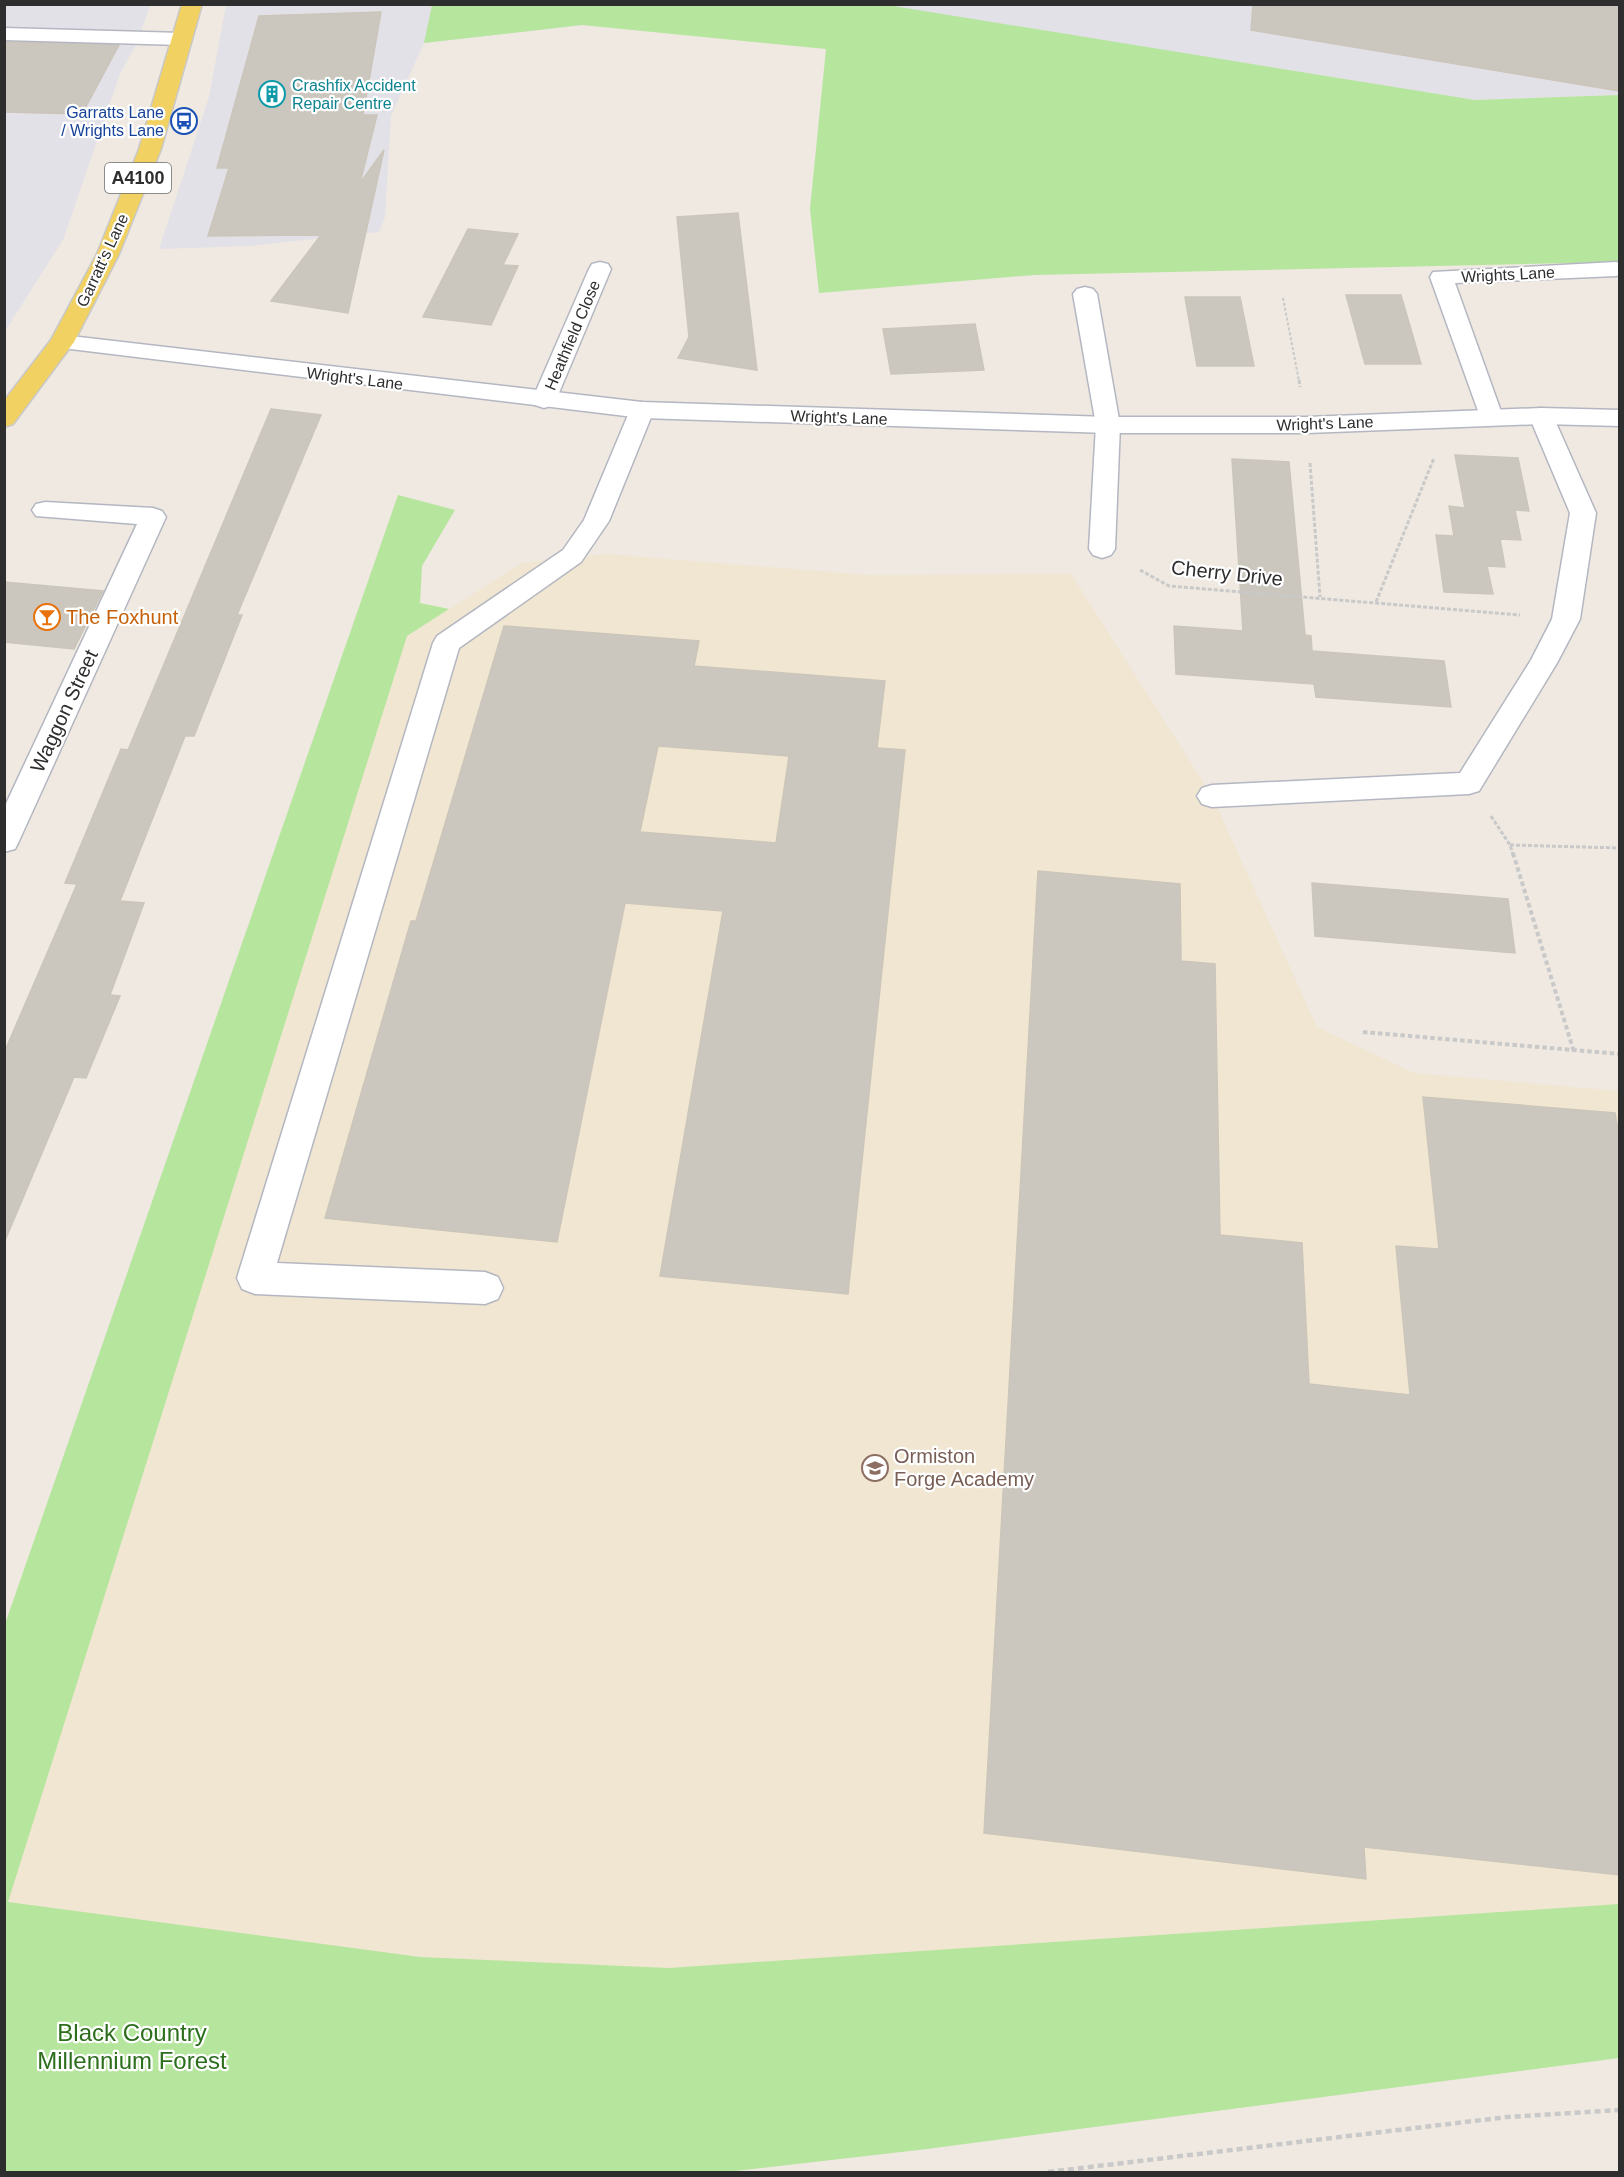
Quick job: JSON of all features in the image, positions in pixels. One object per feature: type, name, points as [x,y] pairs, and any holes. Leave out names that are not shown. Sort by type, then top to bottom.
[{"type":"main road","name":"Garratt's Lane","points":[[62,342],[108,254],[150,148],[192,4]]},
{"type":"main road","name":"A4100","points":[[4,419],[62,342]]},
{"type":"street","points":[[4,34],[182,39]]},
{"type":"street","name":"Heathfield Close","points":[[544,400],[600,269]]},
{"type":"street","name":"Wrights Lane","points":[[1491,417],[1442,277],[1616,269]]},
{"type":"street","points":[[1085,294],[1108,425],[1102,549]]},
{"type":"street","name":"Wright's Lane","points":[[62,342],[642,410],[1108,425],[1307,425],[1541,416],[1620,418]]},
{"type":"street","points":[[485,1288],[255,1278],[447,643],[572,556],[596,521],[642,410]]},
{"type":"street","points":[[1212,796],[1469,783],[1543,663],[1566,619],[1583,513],[1541,416]]},
{"type":"street","name":"Waggon Street","points":[[4,841],[153,517],[45,510]]},
{"type":"path","points":[[1283,298],[1307,425],[1320,597]]},
{"type":"path","points":[[1376,602],[1450,419]]},
{"type":"path","name":"Cherry Drive","points":[[1102,549],[1169,586],[1566,619]]},
{"type":"path","points":[[1469,783],[1510,845],[1574,1052]]},
{"type":"path","points":[[1510,845],[1620,848]]},
{"type":"path","points":[[1364,1032],[1574,1052],[1620,1054]]},
{"type":"path","points":[[1048,2172],[1507,2117],[1620,2110]]},
{"type":"shaded area","points":[[5,5],[150,5],[138,41],[120,74],[63,240],[5,331]]},
{"type":"shaded area","points":[[226,5],[1619,5],[1619,95],[1475,100],[583,25],[424,43],[391,116],[385,217],[379,232],[249,246],[159,249],[209,97]]},
{"type":"shaded area","name":"Ormiston Forge Academy","points":[[606,554],[867,575],[1071,574],[1212,796],[1317,1027],[1414,1073],[1619,1091],[1619,1982],[5,2172],[5,1846],[407,636],[522,563]]},
{"type":"green space","points":[[432,5],[887,5],[1475,100],[1619,95],[1619,262],[1034,275],[819,293],[810,209],[826,49],[582,25],[424,43]]},
{"type":"green space","name":"Black Country Millennium Forest","points":[[398,495],[455,510],[422,566],[420,603],[449,609],[407,636],[8,1902],[420,1957],[669,1968],[1619,1904],[1619,2058],[927,2149],[726,2172],[5,2172],[5,1624]]},
{"type":"building","points":[[1253,4],[1620,4],[1620,91],[1251,30]]},
{"type":"building","points":[[381,12],[363,115],[377,115],[360,183],[384,150],[348,313],[271,301],[321,235],[208,236],[229,168],[217,168],[259,16]]},
{"type":"building","points":[[4,42],[119,45],[82,114],[4,112]]},
{"type":"building","points":[[738,213],[757,370],[678,358],[689,337],[677,217]]},
{"type":"building","points":[[468,229],[518,234],[503,265],[518,266],[491,325],[423,317]]},
{"type":"building","points":[[1346,295],[1401,295],[1421,364],[1365,364]]},
{"type":"building","points":[[1185,297],[1240,297],[1254,366],[1197,366]]},
{"type":"building","points":[[975,324],[984,370],[891,374],[883,329]]},
{"type":"building","points":[[271,409],[321,415],[237,615],[242,615],[194,736],[185,736],[120,901],[144,903],[110,995],[120,996],[86,1078],[74,1077],[4,1243],[4,1053],[77,884],[65,883],[121,749],[128,750]]},
{"type":"building","points":[[1455,455],[1518,458],[1529,511],[1515,510],[1521,540],[1500,539],[1505,567],[1487,566],[1493,594],[1444,592],[1436,535],[1454,536],[1449,506],[1465,508]]},
{"type":"building","points":[[1232,459],[1289,462],[1305,635],[1311,636],[1312,651],[1444,661],[1451,707],[1316,697],[1314,684],[1176,674],[1174,626],[1243,631]]},
{"type":"building","name":"The Foxhunt","points":[[4,582],[103,591],[74,649],[4,642]]},
{"type":"building","points":[[504,626],[699,641],[694,666],[885,681],[877,748],[905,750],[848,1294],[660,1276],[723,911],[625,903],[557,1242],[325,1218],[411,921],[416,921]],"holes":[[[658,746],[789,756],[776,843],[640,832]]]},
{"type":"building","points":[[1038,871],[1180,884],[1181,961],[1215,964],[1220,1235],[1302,1243],[1309,1384],[1410,1395],[1396,1246],[1439,1249],[1423,1097],[1615,1113],[1620,1141],[1620,1875],[1364,1847],[1366,1879],[984,1833]]},
{"type":"building","points":[[1312,883],[1508,899],[1515,953],[1315,936]]},
{"type":"place","name":"Crashfix Accident Repair Centre","points":[[272,94]]},
{"type":"place","name":"Garratts Lane / Wrights Lane","points":[[184,121]]},
{"type":"place","name":"The Foxhunt","points":[[47,617]]},
{"type":"place","name":"Ormiston Forge Academy","points":[[875,1468]]}]
